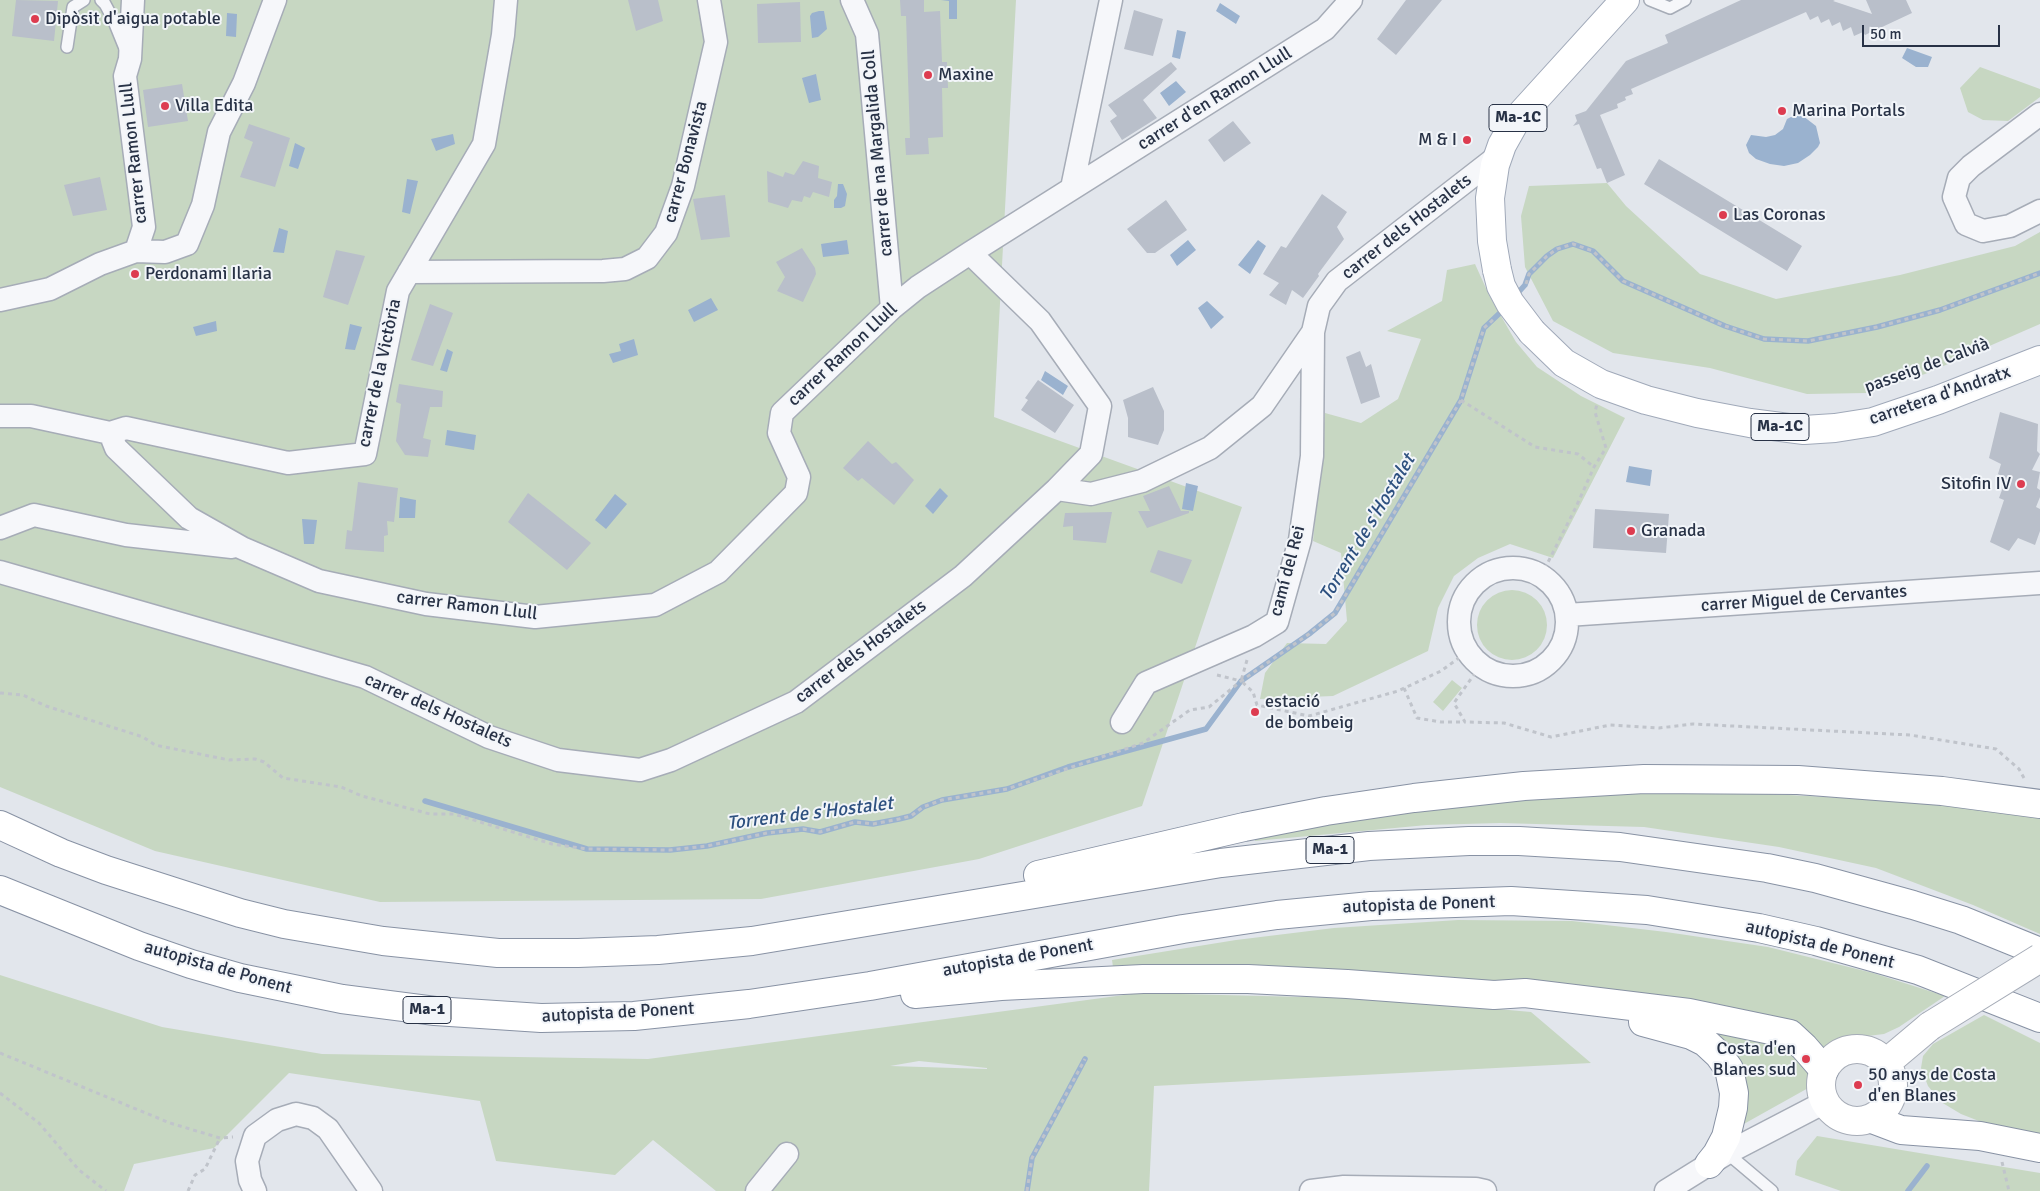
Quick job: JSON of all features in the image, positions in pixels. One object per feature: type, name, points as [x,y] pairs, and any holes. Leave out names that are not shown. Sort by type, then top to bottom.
[{"type":"main road","name":"carretera d'Andratx","points":[[1625,0],[1516,120],[1498,156],[1491,182],[1490,213],[1497,270],[1502,286],[1510,303],[1546,348],[1564,363],[1601,384],[1646,400],[1697,413],[1750,423],[1804,430],[1835,428],[1873,422],[1907,412],[2040,360]]},
{"type":"main road","points":[[612,952],[668,933],[774,922],[1020,879],[1244,827],[1326,811],[1414,798],[1524,786],[1644,779],[1798,780],[1942,791],[2038,803]]},
{"type":"main road","name":"Ma-1","points":[[0,825],[62,853],[106,870],[206,903],[284,924],[383,941],[470,951],[549,954],[705,946],[789,935],[1171,870],[1269,856],[1369,846],[1469,841],[1519,841],[1620,847],[1768,868],[1865,891],[1913,905],[1961,920],[2040,952]]},
{"type":"main road","name":"autopista de Ponent","points":[[0,890],[122,939],[191,964],[240,978],[323,996],[435,1011],[541,1018],[634,1016],[749,1004],[870,986],[1183,929],[1277,915],[1371,906],[1511,901],[1647,910],[1759,928],[1841,947],[1918,970],[2040,1018]]},
{"type":"main road","points":[[1886,1063],[1930,1026],[2040,958]]},
{"type":"main road","points":[[870,986],[914,995],[962,988],[1064,982],[1143,979],[1248,979],[1494,995],[1524,993],[1689,1013],[1790,1034],[1824,1070]]},
{"type":"main road","points":[[1494,995],[1524,1002],[1638,1020],[1674,1029],[1705,1042],[1729,1069],[1734,1093],[1733,1108],[1726,1137],[1717,1154],[1718,1158]]},
{"type":"main road","points":[[1872,1119],[1885,1108],[1893,1094],[1892,1072],[1877,1055],[1865,1050],[1853,1049],[1841,1053],[1831,1060],[1824,1070],[1821,1081],[1825,1102],[1840,1117],[1851,1121],[1872,1119],[1901,1130],[1980,1136],[2040,1148]]},
{"type":"street","name":"carrer Ramon Llull","points":[[133,0],[130,59],[124,76],[144,227],[136,251]]},
{"type":"street","points":[[0,300],[50,289],[100,264],[136,251],[165,252],[186,244],[203,205],[219,132],[244,83],[275,0]]},
{"type":"street","name":"carrer de la Victòria","points":[[110,433],[126,428],[288,463],[365,454],[398,291],[484,144],[503,34],[506,0]]},
{"type":"street","name":"carrer Bonavista","points":[[409,272],[603,272],[625,269],[647,258],[666,233],[683,186],[716,42],[709,0]]},
{"type":"street","name":"carrer de na Margalida Coll","points":[[852,0],[867,34],[892,308]]},
{"type":"street","points":[[1072,188],[1111,0]]},
{"type":"street","name":"carrer d'en Ramon Llull","points":[[1072,188],[1325,29],[1351,0]]},
{"type":"street","points":[[2040,114],[1971,166],[1959,178],[1954,198],[1966,224],[1983,231],[2010,226],[2040,211]]},
{"type":"street","name":"carrer dels Hostalets","points":[[0,572],[365,677],[489,737],[558,760],[640,770],[671,760],[796,702],[963,576],[1057,489],[1092,494],[1142,481],[1210,448],[1262,406],[1313,332],[1319,306],[1337,280],[1498,156]]},
{"type":"street","name":"carrer Ramon Llull","points":[[110,433],[116,448],[189,518],[242,548],[319,581],[426,604],[535,617],[655,605],[718,572],[796,493],[799,477],[779,433],[782,413],[892,308],[970,253],[1072,188]]},
{"type":"street","points":[[970,253],[1040,322],[1100,406],[1091,454],[1057,489]]},
{"type":"street","name":"camí del Rei","points":[[1122,722],[1146,683],[1254,636],[1277,622],[1300,540],[1312,456],[1313,332]]},
{"type":"street","points":[[0,416],[31,416],[110,433]]},
{"type":"street","points":[[0,528],[34,516],[126,535],[242,548]]},
{"type":"street","points":[[1502,568],[1520,568],[1541,576],[1552,584],[1562,598],[1567,615],[1566,633],[1559,650],[1548,664],[1532,673],[1514,677],[1496,674],[1474,659],[1460,636],[1458,618],[1462,601],[1472,586],[1485,574],[1502,568]]},
{"type":"street","name":"carrer Miguel de Cervantes","points":[[1567,615],[2040,583]]},
{"type":"street","points":[[1666,1191],[1718,1158],[1825,1102]]},
{"type":"street","points":[[255,1191],[250,1180],[247,1161],[255,1136],[277,1120],[296,1114],[313,1118],[328,1129],[371,1191]]},
{"type":"street","points":[[756,1191],[787,1154]]},
{"type":"street","points":[[1311,1191],[1344,1187],[1485,1191]]},
{"type":"lane","points":[[67,47],[73,7],[84,0]]},
{"type":"lane","points":[[101,0],[113,19],[130,59]]},
{"type":"lane","points":[[1650,0],[1670,8],[1685,0]]},
{"type":"lane","points":[[1718,1158],[1772,1191]]},
{"type":"path","points":[[1525,285],[1529,274],[1547,256],[1557,249],[1572,244],[1593,251],[1623,281],[1725,326],[1764,339],[1808,341],[1877,327],[1940,310],[2040,273]]},
{"type":"path","points":[[0,693],[23,695],[46,706],[143,737],[155,745],[228,760],[255,759],[264,762],[283,778],[341,787],[362,796],[430,814],[454,814],[552,844],[587,849],[670,850],[707,846],[767,833],[803,829],[820,832],[855,822],[873,824],[899,820],[911,816],[923,807],[942,800],[1007,789],[1143,743],[1190,710],[1209,707],[1241,681],[1335,613],[1461,400],[1484,328],[1501,312]]},
{"type":"path","points":[[1541,576],[1594,467],[1606,448],[1595,412],[1601,384]]},
{"type":"path","points":[[1461,400],[1535,447],[1578,454],[1594,467]]},
{"type":"path","points":[[1241,681],[1254,636]]},
{"type":"path","points":[[1184,666],[1241,681],[1254,692],[1257,705],[1309,716],[1404,688],[1441,671],[1474,659]]},
{"type":"path","points":[[1465,722],[1454,703],[1474,659]]},
{"type":"path","points":[[1404,688],[1416,718],[1441,722],[1504,722],[1552,737],[1610,726],[1659,728],[1693,724],[1890,734],[1996,748],[2019,769],[2038,803]]},
{"type":"path","points":[[0,1053],[170,1123],[220,1138],[255,1136]]},
{"type":"path","points":[[1026,1191],[1032,1158],[1085,1059]]},
{"type":"path","points":[[0,1093],[38,1123],[78,1170],[106,1191]]},
{"type":"path","points":[[188,1191],[195,1175],[205,1169],[220,1138]]},
{"type":"green space","points":[[0,0],[1016,0],[994,417],[1242,507],[1142,806],[979,859],[761,899],[380,902],[155,851],[0,787]]},
{"type":"green space","points":[[1980,67],[2040,89],[2040,97],[2008,121],[1983,120],[1968,112],[1960,88]]},
{"type":"green space","points":[[1607,183],[1626,206],[1700,274],[1776,299],[1900,275],[2015,246],[2040,232],[2040,324],[1925,374],[1868,393],[1807,394],[1710,368],[1613,353],[1553,321],[1525,267],[1521,216],[1529,186]]},
{"type":"green space","points":[[1475,264],[1490,297],[1516,342],[1537,367],[1581,396],[1625,418],[1553,558],[1510,544],[1478,558],[1454,576],[1438,608],[1428,651],[1333,696],[1260,699],[1265,673],[1287,643],[1326,644],[1347,621],[1341,553],[1313,541],[1325,413],[1361,423],[1398,399],[1421,339],[1387,331],[1442,301],[1447,270]]},
{"type":"green space","points":[[1512,590],[1531,596],[1541,606],[1547,625],[1541,644],[1531,654],[1512,660],[1493,654],[1483,644],[1477,625],[1483,606],[1493,596]]},
{"type":"green space","points":[[1452,680],[1462,688],[1443,711],[1433,702]]},
{"type":"green space","points":[[1643,791],[1733,792],[1900,801],[2001,809],[2040,815],[2040,934],[1973,905],[1876,868],[1779,847],[1644,827],[1500,823],[1427,825],[1255,841],[1254,837],[1362,818],[1501,800]]},
{"type":"green space","points":[[1458,920],[1572,921],[1768,947],[1873,973],[1945,996],[1899,1027],[1884,1034],[1851,1038],[1837,1043],[1819,1057],[1794,1029],[1113,967],[1112,960],[1236,940],[1334,928]]},
{"type":"green space","points":[[0,975],[162,1027],[322,1054],[648,1059],[1139,993],[1386,999],[1531,1012],[1591,1063],[1154,1086],[1149,1191],[716,1191],[653,1140],[615,1175],[496,1161],[480,1101],[289,1073],[214,1148],[134,1164],[124,1191],[0,1191]],"holes":[[[919,1061],[987,1069],[890,1066]]]},
{"type":"green space","points":[[1984,1015],[2040,1043],[2040,1136],[1984,1123],[1961,1114],[1941,1102],[1928,1086],[1921,1068],[1923,1056],[1933,1044]]},
{"type":"green space","points":[[1706,1027],[1791,1046],[1811,1067],[1810,1087],[1742,1125]]},
{"type":"green space","points":[[1817,1136],[2040,1173],[2040,1191],[1841,1191],[1795,1175],[1797,1161]]},
{"type":"water","points":[[941,0],[957,0],[957,19],[949,19],[949,1]]},
{"type":"water","points":[[1220,3],[1240,16],[1236,24],[1216,11]]},
{"type":"water","points":[[824,11],[827,29],[818,37],[812,38],[810,16],[812,13]]},
{"type":"water","points":[[227,13],[237,14],[236,37],[226,36]]},
{"type":"water","points":[[1177,30],[1186,32],[1180,59],[1172,57]]},
{"type":"water","points":[[1907,48],[1932,57],[1928,67],[1916,67],[1902,58]]},
{"type":"water","points":[[816,74],[821,100],[809,103],[802,78]]},
{"type":"water","points":[[1176,81],[1186,92],[1169,106],[1160,93]]},
{"type":"water","points":[[1795,115],[1803,116],[1816,126],[1820,143],[1810,155],[1798,163],[1784,166],[1756,159],[1749,153],[1746,145],[1751,135],[1766,137],[1775,135],[1783,129],[1787,119]]},
{"type":"water","points":[[453,134],[455,144],[436,151],[431,139]]},
{"type":"water","points":[[295,143],[305,148],[298,169],[289,166]]},
{"type":"water","points":[[407,179],[418,181],[410,214],[402,212]]},
{"type":"water","points":[[838,184],[843,184],[847,194],[845,206],[834,208],[834,200],[837,196]]},
{"type":"water","points":[[279,228],[288,231],[284,253],[273,252]]},
{"type":"water","points":[[847,240],[849,254],[823,257],[821,244]]},
{"type":"water","points":[[1188,240],[1196,250],[1177,266],[1170,255]]},
{"type":"water","points":[[1258,240],[1266,246],[1250,274],[1238,265]]},
{"type":"water","points":[[711,298],[718,310],[694,322],[688,310]]},
{"type":"water","points":[[1207,301],[1224,317],[1211,329],[1198,308]]},
{"type":"water","points":[[216,321],[217,331],[196,336],[193,327]]},
{"type":"water","points":[[350,324],[362,327],[355,350],[345,349]]},
{"type":"water","points":[[634,339],[638,355],[613,363],[609,354],[621,351],[619,344]]},
{"type":"water","points":[[447,349],[453,352],[447,372],[440,370]]},
{"type":"water","points":[[1045,371],[1068,386],[1063,395],[1041,380]]},
{"type":"water","points":[[447,430],[476,435],[474,450],[445,445]]},
{"type":"water","points":[[1629,466],[1652,470],[1650,486],[1626,482]]},
{"type":"water","points":[[1186,483],[1198,486],[1193,511],[1182,509]]},
{"type":"water","points":[[940,488],[948,496],[933,514],[925,506]]},
{"type":"water","points":[[615,494],[627,504],[606,529],[595,520]]},
{"type":"water","points":[[400,497],[416,500],[415,518],[399,518]]},
{"type":"water","points":[[302,519],[317,520],[314,544],[304,544]]},
{"type":"building","name":"Dipòsit d'aigua potable","points":[[16,0],[58,1],[54,41],[12,36]]},
{"type":"building","points":[[628,0],[658,0],[663,21],[636,31]]},
{"type":"building","name":"Maxine","points":[[900,0],[924,0],[924,12],[940,11],[942,62],[947,62],[948,88],[942,88],[943,137],[928,138],[929,154],[906,155],[905,138],[910,138],[906,16],[901,16]]},
{"type":"building","points":[[1406,0],[1442,0],[1396,55],[1377,39]]},
{"type":"building","points":[[1741,0],[1835,0],[1833,1],[1872,14],[1866,0],[1906,0],[1912,13],[1865,35],[1863,32],[1854,36],[1851,27],[1843,31],[1840,22],[1832,26],[1829,19],[1821,23],[1818,16],[1810,20],[1806,12],[1631,89],[1633,94],[1625,97],[1626,100],[1617,104],[1618,108],[1600,115],[1625,175],[1607,183],[1601,168],[1597,169],[1579,124],[1573,126],[1577,121],[1575,115],[1586,111],[1626,61],[1668,43],[1665,35]]},
{"type":"building","points":[[800,2],[801,42],[758,43],[757,4]]},
{"type":"building","points":[[1134,10],[1163,19],[1153,56],[1124,49]]},
{"type":"building","points":[[1171,62],[1177,69],[1143,100],[1157,118],[1122,140],[1110,121],[1117,116],[1108,105]]},
{"type":"building","name":"Villa Edita","points":[[182,84],[188,121],[148,127],[143,90]]},
{"type":"building","points":[[1233,121],[1251,143],[1224,162],[1208,140]]},
{"type":"building","points":[[249,124],[290,138],[275,187],[240,177],[253,142],[244,138]]},
{"type":"building","name":"Las Coronas","points":[[1659,159],[1802,246],[1787,271],[1644,184]]},
{"type":"building","points":[[803,161],[819,166],[818,178],[832,182],[829,197],[813,192],[810,198],[804,196],[802,202],[792,200],[788,208],[768,202],[767,171],[783,177],[785,172],[794,175]]},
{"type":"building","points":[[100,177],[107,210],[73,216],[64,185]]},
{"type":"building","points":[[1322,194],[1347,212],[1337,227],[1344,239],[1303,298],[1292,290],[1286,305],[1269,295],[1279,283],[1263,274],[1281,246],[1286,248]]},
{"type":"building","points":[[725,195],[730,237],[701,240],[693,199]]},
{"type":"building","points":[[1166,200],[1187,230],[1155,253],[1147,253],[1127,229]]},
{"type":"building","points":[[802,248],[815,268],[816,274],[803,302],[777,291],[785,277],[776,262]]},
{"type":"building","points":[[336,250],[365,256],[348,305],[323,297]]},
{"type":"building","points":[[430,304],[453,313],[433,366],[411,360]]},
{"type":"building","points":[[1360,351],[1366,367],[1371,364],[1380,397],[1361,404],[1346,357]]},
{"type":"building","points":[[1038,380],[1074,405],[1055,433],[1021,410],[1028,400],[1025,398]]},
{"type":"building","points":[[399,384],[443,391],[442,407],[430,407],[423,438],[431,440],[428,457],[405,455],[396,441],[401,404],[396,402]]},
{"type":"building","points":[[1153,387],[1164,411],[1164,430],[1158,445],[1128,437],[1128,418],[1123,400]]},
{"type":"building","name":"Sitofin IV","points":[[2000,412],[2038,424],[2037,451],[2040,454],[2032,470],[2040,472],[2037,488],[2040,490],[2040,497],[2036,507],[2040,509],[2040,531],[2035,545],[2018,538],[2009,551],[1990,542],[2004,500],[1999,498],[2006,479],[1998,474],[2001,464],[1989,458]]},
{"type":"building","points":[[868,441],[892,464],[896,462],[914,480],[894,505],[862,478],[858,481],[843,468]]},
{"type":"building","points":[[358,482],[398,488],[394,522],[387,521],[388,535],[384,536],[384,552],[345,549],[347,530],[352,531]]},
{"type":"building","points":[[1169,486],[1181,511],[1189,511],[1189,513],[1147,528],[1138,511],[1150,511],[1143,496]]},
{"type":"building","points":[[528,493],[591,543],[567,570],[508,522]]},
{"type":"building","name":"Granada","points":[[1595,509],[1669,514],[1666,553],[1593,548]]},
{"type":"building","points":[[1112,512],[1106,543],[1073,540],[1073,526],[1063,527],[1065,513]]},
{"type":"building","points":[[1158,550],[1192,560],[1182,584],[1150,572]]},
{"type":"waterway","name":"Torrent de s'Hostalet","points":[[1515,296],[1525,285],[1529,274],[1547,256],[1557,249],[1573,244],[1593,251],[1623,281],[1725,326],[1764,339],[1808,341],[1877,327],[1940,310],[2040,273]]},
{"type":"waterway","name":"Torrent de s'Hostalet","points":[[425,801],[587,849],[670,850],[707,846],[767,833],[803,829],[820,832],[855,822],[873,824],[899,819],[911,816],[923,807],[942,800],[1007,789],[1068,767],[1206,729],[1241,681],[1309,634],[1335,613],[1461,400],[1484,328],[1504,309]]},
{"type":"waterway","points":[[1027,1191],[1032,1158],[1085,1059]]},
{"type":"waterway","points":[[1908,1191],[1927,1166]]},
{"type":"place","name":"Dipòsit d'aigua potable","points":[[35,19]]},
{"type":"place","name":"Maxine","points":[[928,75]]},
{"type":"place","name":"Villa Edita","points":[[165,106]]},
{"type":"place","name":"Marina Portals","points":[[1782,111]]},
{"type":"place","name":"M & I","points":[[1467,140]]},
{"type":"place","name":"Las Coronas","points":[[1723,215]]},
{"type":"place","name":"Perdonami Ilaria","points":[[135,274]]},
{"type":"place","name":"Sitofin IV","points":[[2021,484]]},
{"type":"place","name":"Granada","points":[[1631,531]]},
{"type":"place","name":"estació de bombeig","points":[[1255,712]]},
{"type":"place","name":"Costa d'en Blanes sud","points":[[1806,1059]]},
{"type":"place","name":"50 anys de Costa d'en Blanes","points":[[1858,1085]]}]
